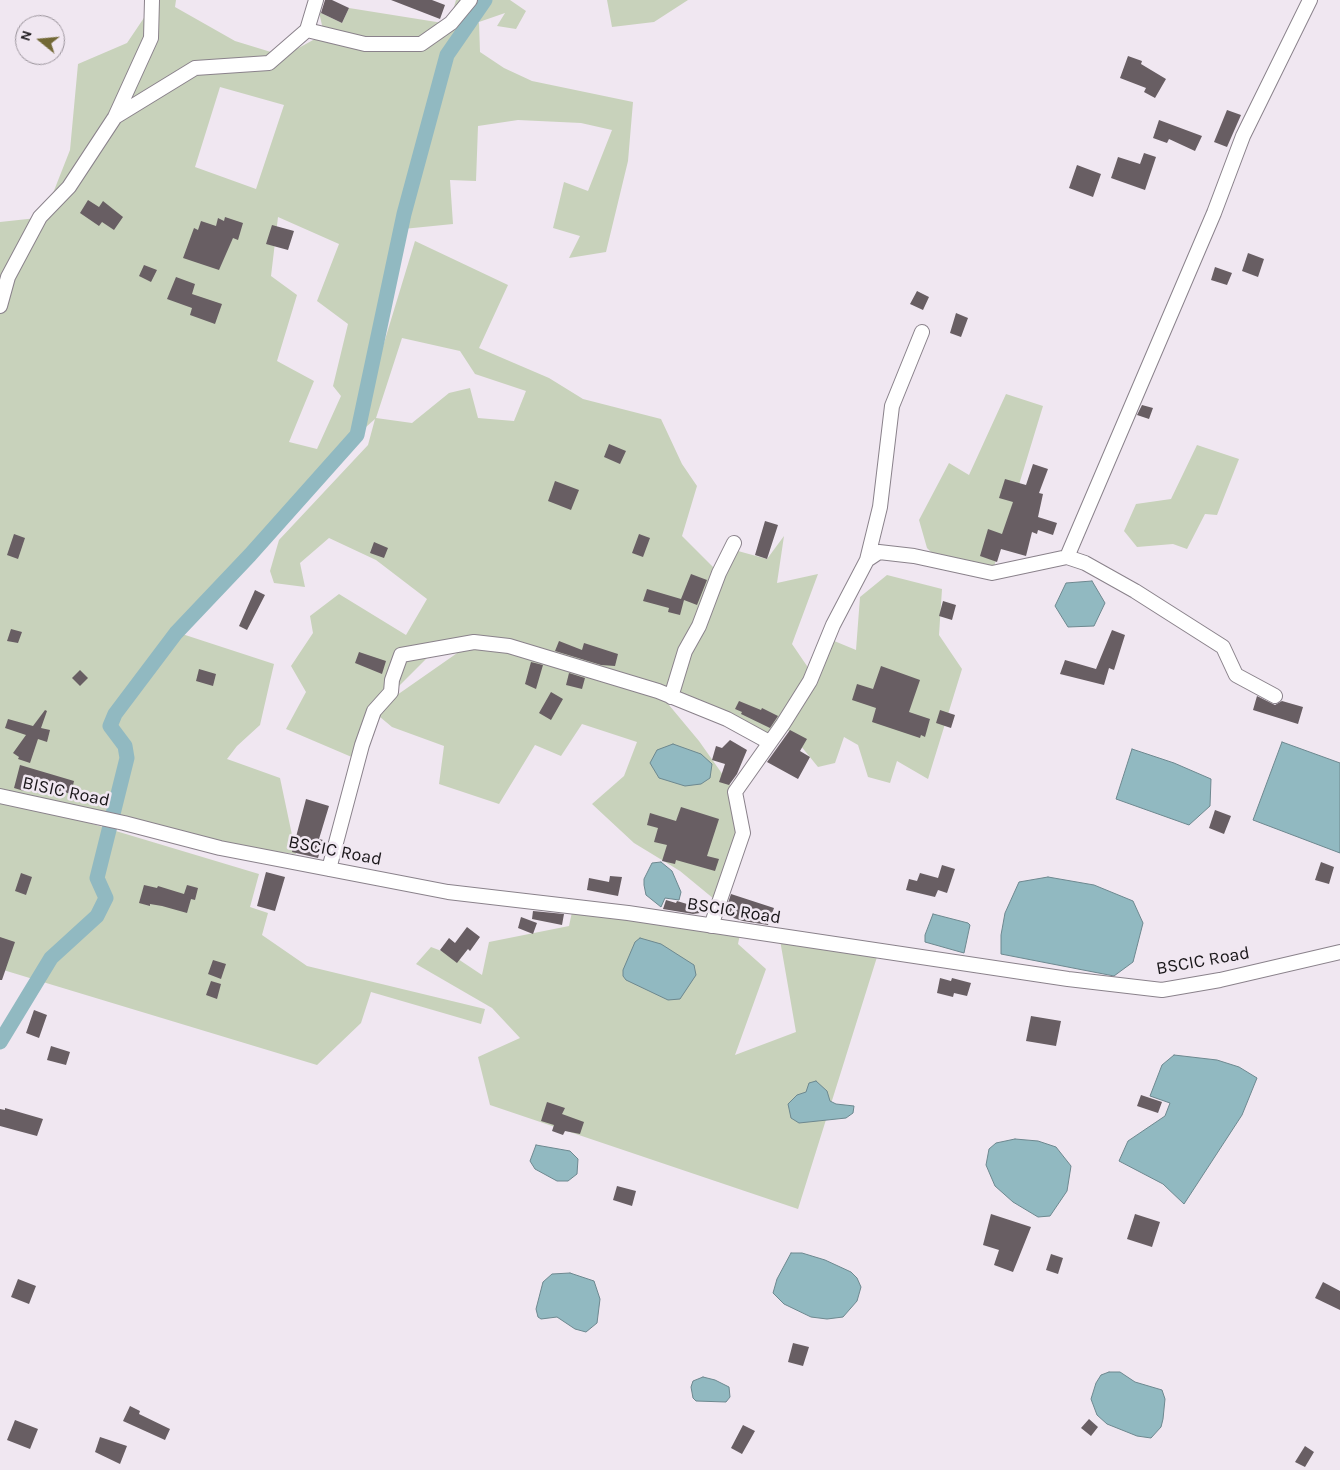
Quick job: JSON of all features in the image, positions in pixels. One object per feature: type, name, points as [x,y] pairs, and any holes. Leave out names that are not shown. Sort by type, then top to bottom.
[{"type":"street","points":[[0,306],[8,277],[40,218],[69,187],[115,117],[151,38],[152,0]]},
{"type":"street","points":[[115,117],[195,68],[269,63],[307,30],[316,0]]},
{"type":"street","points":[[307,30],[365,44],[421,44],[451,23],[470,0]]},
{"type":"street","points":[[1068,557],[1214,213],[1243,136],[1310,0]]},
{"type":"street","points":[[711,926],[743,833],[735,792],[810,682],[833,625],[867,560],[880,507],[892,406],[922,332]]},
{"type":"street","points":[[670,696],[685,651],[699,626],[719,573],[734,543]]},
{"type":"street","points":[[867,560],[879,552],[914,556],[992,573],[1068,557],[1085,563],[1135,591],[1223,647],[1236,675],[1276,696]]},
{"type":"street","points":[[328,869],[362,745],[374,712],[391,692],[392,680],[400,655],[474,642],[509,646],[624,680],[670,696],[726,719],[769,742]]},
{"type":"street","name":"BISIC Road","points":[[2,800],[98,817],[124,824]]},
{"type":"street","name":"BSCIC Road","points":[[124,824],[220,848],[448,892],[628,913],[1068,979],[1162,990],[1220,980],[1340,952]]},
{"type":"green space","points":[[156,0],[176,0],[175,7],[235,41],[284,56],[324,34],[319,12],[342,23],[349,8],[449,24],[456,0],[485,0],[450,52],[479,22],[480,52],[504,68],[532,81],[633,102],[628,161],[606,252],[569,258],[580,236],[553,228],[564,182],[588,191],[612,130],[581,123],[518,120],[478,126],[476,181],[450,180],[453,224],[403,229],[359,425],[415,241],[508,285],[479,348],[549,378],[583,399],[661,419],[682,464],[697,486],[682,536],[719,573],[725,560],[738,551],[767,559],[784,536],[777,583],[818,574],[792,644],[807,666],[808,674],[827,638],[856,650],[860,597],[887,575],[942,589],[939,635],[962,669],[928,779],[897,761],[890,783],[868,777],[858,745],[844,737],[835,763],[818,767],[783,724],[769,742],[659,693],[699,741],[735,792],[743,833],[714,899],[680,871],[634,843],[592,804],[624,776],[637,742],[582,724],[561,756],[535,745],[499,804],[439,784],[444,746],[392,727],[374,712],[354,758],[286,729],[306,692],[291,666],[313,633],[310,616],[339,594],[406,635],[427,599],[376,560],[329,538],[300,563],[305,587],[274,583],[270,571],[279,540],[368,445],[375,419],[357,435],[250,555],[176,632],[274,664],[260,725],[237,746],[227,759],[280,778],[296,854],[222,845],[6,798],[259,874],[250,907],[268,913],[262,935],[307,966],[485,1009],[481,1024],[371,992],[361,1023],[317,1065],[0,969],[0,306],[46,211],[70,150],[78,64],[127,43]],"holes":[[[220,87],[284,105],[256,189],[195,167]],[[278,217],[339,244],[317,301],[348,324],[333,386],[341,396],[317,449],[289,442],[314,381],[277,361],[297,295],[271,276]],[[402,338],[460,351],[475,374],[526,391],[514,421],[478,418],[470,388],[449,393],[412,423],[376,418]],[[473,642],[377,709],[377,708],[437,648]]]},
{"type":"green space","points":[[488,0],[510,0],[526,11],[516,29],[497,26],[505,13],[479,22]]},
{"type":"green space","points":[[607,0],[688,0],[654,22],[612,27]]},
{"type":"green space","points":[[37,218],[0,287],[0,222]]},
{"type":"green space","points":[[1006,394],[1043,406],[992,573],[943,564],[927,548],[919,520],[949,463],[969,475]]},
{"type":"green space","points":[[1197,445],[1239,459],[1217,515],[1205,514],[1187,549],[1173,544],[1137,547],[1124,531],[1136,504],[1171,499]]},
{"type":"green space","points":[[572,912],[740,934],[738,944],[766,969],[735,1055],[796,1032],[780,940],[877,957],[798,1209],[490,1105],[478,1057],[520,1038],[492,1008],[416,964],[431,947],[452,955],[482,975],[489,942],[569,926]]},
{"type":"water","points":[[1092,581],[1105,603],[1094,626],[1068,627],[1055,606],[1066,583]]},
{"type":"water","points":[[1282,742],[1340,763],[1340,853],[1253,820]]},
{"type":"water","points":[[673,744],[701,754],[712,764],[710,778],[701,784],[685,786],[659,778],[650,763],[657,750]]},
{"type":"water","points":[[1132,749],[1174,763],[1211,779],[1210,806],[1189,825],[1116,799]]},
{"type":"water","points":[[661,862],[672,871],[681,892],[679,900],[665,898],[661,907],[646,895],[644,879],[652,863]]},
{"type":"water","points":[[1048,877],[1094,885],[1133,901],[1143,923],[1133,962],[1114,976],[1001,954],[1001,935],[1005,913],[1019,882]]},
{"type":"water","points":[[933,914],[970,925],[964,953],[925,942],[925,935]]},
{"type":"water","points":[[640,938],[661,944],[694,965],[696,975],[680,999],[668,1000],[626,980],[623,976],[623,970],[635,942]]},
{"type":"water","points":[[1174,1055],[1217,1060],[1239,1067],[1257,1078],[1242,1115],[1184,1204],[1163,1184],[1119,1161],[1128,1141],[1165,1116],[1170,1103],[1150,1096],[1162,1065]]},
{"type":"water","points":[[816,1081],[827,1091],[830,1101],[836,1104],[854,1106],[853,1113],[846,1118],[799,1123],[791,1118],[788,1104],[797,1095],[806,1092],[809,1083]]},
{"type":"water","points":[[1015,1139],[1038,1141],[1056,1147],[1071,1166],[1067,1191],[1050,1216],[1038,1217],[1013,1202],[995,1186],[986,1165],[989,1149],[996,1143]]},
{"type":"water","points":[[536,1145],[570,1151],[578,1159],[577,1174],[568,1181],[557,1181],[535,1169],[530,1161]]},
{"type":"water","points":[[791,1253],[802,1253],[825,1260],[851,1272],[857,1278],[861,1287],[857,1301],[843,1317],[827,1319],[811,1317],[784,1304],[773,1293],[777,1279]]},
{"type":"water","points":[[570,1273],[594,1281],[600,1299],[597,1323],[586,1332],[575,1329],[557,1317],[541,1319],[538,1317],[536,1309],[543,1282],[552,1274]]},
{"type":"water","points":[[1109,1372],[1120,1372],[1135,1382],[1162,1390],[1165,1399],[1163,1419],[1161,1427],[1151,1438],[1137,1436],[1107,1424],[1097,1415],[1091,1399],[1096,1383],[1101,1375]]},
{"type":"water","points":[[703,1377],[715,1380],[729,1387],[730,1397],[726,1402],[696,1401],[693,1398],[691,1387],[693,1381]]},
{"type":"building","points":[[325,0],[332,0],[349,8],[342,23],[321,13]]},
{"type":"building","points":[[391,0],[432,0],[445,5],[440,19]]},
{"type":"building","points":[[1128,56],[1142,61],[1141,64],[1166,79],[1155,98],[1144,92],[1146,88],[1120,78]]},
{"type":"building","points":[[1227,110],[1241,115],[1227,147],[1214,142]]},
{"type":"building","points":[[1159,120],[1202,136],[1195,151],[1169,139],[1167,143],[1153,138]]},
{"type":"building","points":[[1144,153],[1156,157],[1145,190],[1111,178],[1118,157],[1140,164]]},
{"type":"building","points":[[1077,165],[1101,174],[1093,197],[1069,188]]},
{"type":"building","points":[[88,200],[99,207],[103,201],[123,217],[114,230],[102,222],[99,226],[80,213]]},
{"type":"building","points":[[225,217],[243,223],[238,240],[233,238],[219,270],[183,258],[194,228],[198,230],[201,221],[216,226],[218,218],[224,221]]},
{"type":"building","points":[[272,225],[294,231],[288,250],[266,244]]},
{"type":"building","points":[[1248,253],[1264,259],[1258,277],[1242,271]]},
{"type":"building","points":[[144,265],[157,270],[151,282],[139,276]]},
{"type":"building","points":[[1215,267],[1232,273],[1227,285],[1211,280]]},
{"type":"building","points":[[176,277],[195,284],[192,294],[222,304],[215,324],[190,315],[192,308],[167,299]]},
{"type":"building","points":[[917,291],[929,297],[923,310],[910,304]]},
{"type":"building","points":[[956,313],[968,318],[961,337],[950,333]]},
{"type":"building","points":[[1142,405],[1153,408],[1149,419],[1137,415]]},
{"type":"building","points":[[609,444],[626,451],[620,464],[604,457]]},
{"type":"building","points":[[1033,464],[1048,469],[1039,493],[1043,494],[1038,517],[1057,523],[1053,535],[1038,530],[1037,534],[1032,532],[1026,556],[1001,549],[997,562],[980,556],[988,529],[1002,534],[1013,502],[999,498],[1005,479],[1026,485]]},
{"type":"building","points":[[555,481],[579,490],[571,510],[548,501]]},
{"type":"building","points":[[765,521],[778,525],[767,559],[755,555]]},
{"type":"building","points":[[14,534],[25,538],[18,559],[7,555]]},
{"type":"building","points":[[639,534],[650,538],[643,557],[632,553]]},
{"type":"building","points":[[374,542],[388,548],[384,558],[370,553]]},
{"type":"building","points":[[691,574],[707,580],[697,605],[684,600],[680,615],[668,612],[669,608],[643,601],[647,589],[681,599]]},
{"type":"building","points":[[255,590],[265,595],[247,630],[239,626]]},
{"type":"building","points":[[943,601],[956,605],[952,620],[939,616]]},
{"type":"building","points":[[11,629],[22,632],[18,643],[7,641]]},
{"type":"building","points":[[1112,630],[1125,635],[1114,670],[1109,668],[1104,685],[1060,674],[1065,660],[1096,669]]},
{"type":"building","points":[[559,641],[582,650],[584,643],[618,654],[615,666],[601,665],[555,651]]},
{"type":"building","points":[[359,652],[386,661],[382,674],[355,663]]},
{"type":"building","points":[[531,662],[543,665],[536,689],[525,684]]},
{"type":"building","points":[[881,666],[920,680],[909,712],[930,719],[925,737],[921,735],[920,738],[872,722],[876,708],[852,700],[857,684],[873,689]]},
{"type":"building","points":[[199,669],[216,674],[213,686],[196,681]]},
{"type":"building","points":[[80,670],[88,678],[80,686],[72,678]]},
{"type":"building","points":[[569,673],[585,678],[582,689],[566,685]]},
{"type":"building","points":[[551,692],[563,699],[551,720],[539,713]]},
{"type":"building","points":[[1257,696],[1275,705],[1282,701],[1303,707],[1298,724],[1253,710]]},
{"type":"building","points":[[739,701],[761,710],[762,708],[778,716],[770,728],[741,714],[742,712],[735,709]]},
{"type":"building","points":[[45,710],[47,711],[41,728],[50,730],[47,742],[38,739],[30,763],[18,759],[19,757],[13,753],[26,735],[5,728],[8,719],[33,726]]},
{"type":"building","points":[[940,710],[955,715],[951,728],[936,723]]},
{"type":"building","points":[[790,730],[807,739],[800,751],[810,757],[798,779],[767,762]]},
{"type":"building","points":[[730,740],[747,750],[737,774],[729,785],[719,782],[725,764],[712,760],[716,746],[722,748]]},
{"type":"building","points":[[20,765],[74,781],[71,794],[44,787],[42,793],[25,788],[24,791],[14,788]]},
{"type":"building","points":[[306,799],[329,806],[319,839],[323,840],[318,858],[292,852]]},
{"type":"building","points":[[681,807],[719,819],[707,856],[719,859],[715,871],[676,860],[675,864],[662,861],[667,845],[654,842],[658,828],[647,825],[650,813],[676,821]]},
{"type":"building","points":[[1215,810],[1231,816],[1224,834],[1209,828]]},
{"type":"building","points":[[1321,862],[1334,867],[1329,884],[1315,880]]},
{"type":"building","points":[[942,865],[955,869],[947,893],[938,890],[935,897],[906,890],[909,879],[917,881],[920,873],[938,878]]},
{"type":"building","points":[[266,872],[285,877],[275,911],[257,906]]},
{"type":"building","points":[[21,873],[32,877],[26,895],[15,891]]},
{"type":"building","points":[[610,876],[622,877],[618,896],[587,890],[589,878],[609,882]]},
{"type":"building","points":[[144,885],[157,888],[158,886],[184,894],[187,885],[198,888],[195,900],[191,899],[187,913],[162,906],[150,904],[150,906],[139,903]]},
{"type":"building","points":[[731,894],[774,908],[768,925],[743,921],[724,915]]},
{"type":"building","points":[[666,900],[676,903],[677,901],[707,910],[707,912],[693,914],[663,909]]},
{"type":"building","points":[[533,911],[564,914],[562,925],[532,919]]},
{"type":"building","points":[[521,917],[537,923],[533,934],[518,928]]},
{"type":"building","points":[[467,927],[480,937],[470,951],[468,949],[457,963],[440,950],[449,938],[455,943]]},
{"type":"building","points":[[0,937],[15,942],[2,980],[0,980]]},
{"type":"building","points":[[213,960],[226,964],[221,979],[208,974]]},
{"type":"building","points":[[940,978],[951,981],[952,978],[971,983],[967,996],[954,993],[953,997],[937,993]]},
{"type":"building","points":[[211,981],[221,984],[217,999],[206,995]]},
{"type":"building","points":[[34,1010],[47,1015],[39,1038],[26,1033]]},
{"type":"building","points":[[1031,1016],[1061,1021],[1056,1046],[1026,1041]]},
{"type":"building","points":[[51,1046],[70,1052],[66,1065],[47,1060]]},
{"type":"building","points":[[1141,1095],[1162,1102],[1158,1113],[1137,1106]]},
{"type":"building","points":[[547,1102],[565,1108],[562,1114],[584,1122],[580,1134],[565,1131],[563,1135],[552,1131],[554,1125],[541,1121]]},
{"type":"building","points":[[5,1108],[43,1119],[37,1136],[0,1126],[0,1109],[5,1110]]},
{"type":"building","points":[[617,1186],[636,1191],[632,1206],[613,1200]]},
{"type":"building","points":[[991,1214],[1031,1227],[1013,1272],[994,1265],[999,1250],[983,1245]]},
{"type":"building","points":[[1135,1214],[1160,1222],[1152,1247],[1127,1239]]},
{"type":"building","points":[[1051,1254],[1063,1258],[1058,1274],[1046,1270]]},
{"type":"building","points":[[18,1279],[36,1286],[29,1304],[11,1297]]},
{"type":"building","points":[[1323,1282],[1340,1291],[1340,1310],[1315,1298]]},
{"type":"building","points":[[793,1343],[809,1347],[803,1366],[788,1362]]},
{"type":"building","points":[[130,1406],[140,1411],[139,1414],[170,1429],[165,1440],[123,1421]]},
{"type":"building","points":[[1089,1419],[1098,1427],[1091,1436],[1081,1428]]},
{"type":"building","points":[[15,1420],[38,1429],[30,1449],[7,1440]]},
{"type":"building","points":[[743,1425],[755,1431],[742,1454],[731,1448]]},
{"type":"building","points":[[100,1437],[127,1446],[120,1464],[95,1452]]},
{"type":"building","points":[[1305,1446],[1314,1452],[1305,1467],[1295,1462]]},
{"type":"waterway","points":[[0,1042],[51,958],[97,916],[106,898],[97,878],[127,758],[125,746],[110,726],[115,714],[176,633],[250,555],[357,435],[404,214],[447,55],[485,0]]}]
